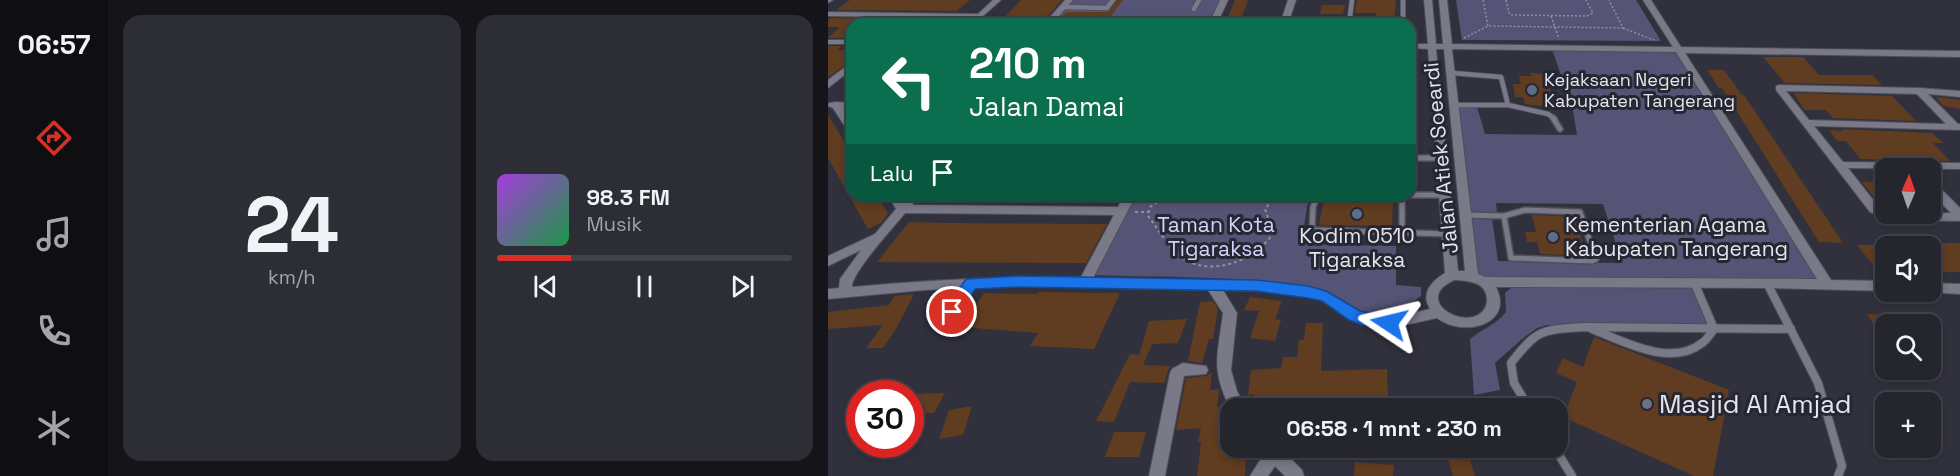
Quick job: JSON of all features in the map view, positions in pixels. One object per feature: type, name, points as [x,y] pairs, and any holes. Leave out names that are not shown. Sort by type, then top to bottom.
[{"type":"street","points":[[1053,18],[1069,0]]},
{"type":"street","points":[[1216,18],[1224,0]]},
{"type":"street","points":[[1286,18],[1292,0]]},
{"type":"street","name":"Jalan Atiek Soeardi","points":[[1428,0],[1452,275]]},
{"type":"street","name":"Jalan Atiek Soeardi","points":[[1443,0],[1466,215],[1478,279]]},
{"type":"street","points":[[1647,0],[1827,284]]},
{"type":"street","points":[[984,18],[999,3]]},
{"type":"street","points":[[828,14],[931,18]]},
{"type":"street","points":[[828,42],[846,42]]},
{"type":"street","points":[[1416,46],[1561,46],[1960,54]]},
{"type":"street","points":[[828,85],[846,70]]},
{"type":"street","points":[[841,74],[846,74]]},
{"type":"street","points":[[1960,94],[1779,88],[1874,208],[1881,213],[1960,216]]},
{"type":"street","points":[[1920,91],[1958,127]]},
{"type":"street","points":[[832,105],[846,122]]},
{"type":"street","points":[[1808,123],[1958,127]]},
{"type":"street","points":[[1839,165],[1875,166]]},
{"type":"street","points":[[1941,166],[1960,166]]},
{"type":"street","points":[[1941,196],[1960,216]]},
{"type":"street","points":[[897,201],[902,209]]},
{"type":"street","points":[[846,292],[845,282],[849,275],[909,201]]},
{"type":"street","points":[[1084,283],[1127,201]]},
{"type":"street","points":[[902,209],[1123,211]]},
{"type":"street","points":[[828,261],[878,237]]},
{"type":"street","points":[[1478,279],[1491,291],[1494,300],[1492,309],[1485,317],[1474,322],[1461,323],[1449,320],[1438,313],[1431,302],[1432,290],[1439,281],[1452,275],[1478,279],[1875,286]]},
{"type":"street","points":[[828,294],[971,283],[1256,286],[1308,292],[1326,297],[1354,316],[1368,321],[1389,323],[1438,313]]},
{"type":"street","points":[[1212,285],[1230,313],[1222,373],[1232,398]]},
{"type":"street","points":[[1941,288],[1960,289]]},
{"type":"street","points":[[1157,476],[1177,373],[1183,369],[1201,370]]},
{"type":"street","points":[[1258,476],[1267,458]]},
{"type":"street","points":[[1278,458],[1296,476]]},
{"type":"lane","points":[[1063,7],[1107,8],[1113,0]]},
{"type":"lane","points":[[1194,9],[1199,0]]},
{"type":"lane","points":[[1350,18],[1352,0]]},
{"type":"lane","points":[[1403,0],[1403,18]]},
{"type":"lane","points":[[1452,73],[1501,77],[1508,105]]},
{"type":"lane","points":[[1455,105],[1508,105],[1525,111],[1551,114],[1555,117],[1560,129]]},
{"type":"lane","points":[[1416,158],[1442,158]]},
{"type":"lane","points":[[1416,195],[1446,195]]},
{"type":"lane","points":[[1314,201],[1312,230],[1449,234]]},
{"type":"lane","points":[[1402,201],[1402,232]]},
{"type":"lane","points":[[1466,215],[1504,216],[1525,210],[1580,212],[1596,259],[1592,261],[1511,258],[1504,216]]},
{"type":"lane","points":[[1694,282],[1714,329]]},
{"type":"lane","points":[[942,326],[971,283]]},
{"type":"lane","points":[[1767,283],[1818,383],[1842,466],[1838,476]]},
{"type":"lane","points":[[1585,327],[1664,354],[1687,353],[1706,342],[1714,329]]},
{"type":"lane","points":[[1523,398],[1514,383],[1511,363],[1530,338],[1551,329],[1585,327],[1791,329]]},
{"type":"lane","points":[[1561,458],[1572,476]]},
{"type":"path","points":[[1483,0],[1488,27]]},
{"type":"path","points":[[1506,0],[1509,13],[1512,15],[1551,16],[1591,15],[1593,13],[1587,0]]},
{"type":"path","points":[[1609,0],[1623,28]]},
{"type":"path","points":[[1551,16],[1561,46]]},
{"type":"path","points":[[1448,45],[1488,27],[1623,28],[1655,40]]},
{"type":"path","points":[[1158,201],[1150,207],[1148,216],[1183,259],[1191,263],[1211,265],[1246,259],[1265,248],[1273,233],[1263,209],[1268,201]]},
{"type":"green space","points":[[1070,0],[1220,0],[1212,18],[1056,18]]},
{"type":"green space","points":[[1456,0],[1636,0],[1661,41],[1462,40]]},
{"type":"green space","points":[[1552,49],[1675,50],[1824,283],[1485,281],[1474,275],[1467,217],[1492,218],[1498,261],[1622,263],[1603,204],[1496,203],[1497,214],[1467,213],[1457,107],[1477,107],[1485,134],[1577,135],[1573,110]]},
{"type":"green space","name":"Taman Kota Tigaraksa","points":[[1128,201],[1308,201],[1301,244],[1396,246],[1396,285],[1421,287],[1421,296],[1394,313],[1376,316],[1362,312],[1333,294],[1299,286],[1211,278],[1093,275]]},
{"type":"green space","points":[[1513,286],[1692,287],[1708,326],[1547,325],[1537,328],[1495,363],[1500,390],[1474,395],[1470,339],[1506,312],[1505,293]]},
{"type":"building","points":[[850,0],[970,0],[957,11],[836,10]]},
{"type":"building","points":[[1021,0],[1062,0],[1047,17],[1004,18]]},
{"type":"building","points":[[1117,0],[1123,0],[1110,18],[1061,17],[1066,12],[1108,12]]},
{"type":"building","points":[[1235,0],[1248,0],[1241,18],[1228,18]]},
{"type":"building","points":[[1357,0],[1396,0],[1394,18],[1375,18],[1376,13],[1355,13]]},
{"type":"building","points":[[1322,5],[1345,5],[1343,14],[1320,14]]},
{"type":"building","points":[[846,18],[846,38],[828,38],[840,27],[828,27],[828,20]]},
{"type":"building","points":[[828,46],[842,46],[837,50],[846,50],[846,64],[828,77]]},
{"type":"building","points":[[1763,57],[1803,57],[1819,75],[1872,75],[1882,85],[1785,83]]},
{"type":"building","points":[[1707,70],[1724,70],[1744,95],[1843,243],[1819,242],[1722,88],[1719,88]]},
{"type":"building","name":"Kejaksaan Negeri Kabupaten Tangerang","points":[[1530,73],[1546,74],[1555,108],[1525,104],[1523,97],[1515,97],[1513,84],[1521,84],[1519,76],[1531,76]]},
{"type":"building","points":[[1794,93],[1892,96],[1916,121],[1833,118],[1826,110],[1804,110]]},
{"type":"building","points":[[1936,97],[1960,100],[1960,109],[1943,106]]},
{"type":"building","points":[[828,115],[846,144],[846,190],[828,158]]},
{"type":"building","points":[[1841,129],[1932,133],[1943,143],[1933,143],[1950,161],[1941,161],[1941,158],[1860,159],[1846,141],[1837,141],[1829,130],[1843,131]]},
{"type":"building","points":[[1862,182],[1875,182],[1875,198]]},
{"type":"building","points":[[852,201],[880,201],[888,214],[881,223],[868,229]]},
{"type":"building","name":"Kodim 0510 Tigaraksa","points":[[1324,201],[1393,202],[1392,226],[1319,225]]},
{"type":"building","name":"Kementerian Agama Kabupaten Tangerang","points":[[1532,215],[1575,217],[1586,256],[1540,254],[1537,242],[1527,242],[1525,232],[1536,232]]},
{"type":"building","points":[[909,222],[1107,224],[1086,263],[877,262]]},
{"type":"building","points":[[1941,243],[1960,243],[1960,272],[1941,272]]},
{"type":"building","points":[[1857,245],[1875,245],[1875,268]]},
{"type":"building","points":[[1039,292],[1120,293],[1094,349],[1030,346],[1038,333],[961,327],[984,293],[1037,294]]},
{"type":"building","points":[[914,294],[896,329],[883,348],[866,348],[883,325],[828,329],[828,312],[889,305],[894,296]]},
{"type":"building","points":[[1250,297],[1282,301],[1275,319],[1281,320],[1275,341],[1250,338],[1259,311],[1244,310]]},
{"type":"building","points":[[1213,301],[1218,309],[1213,339],[1209,339],[1202,363],[1188,361],[1200,302]]},
{"type":"building","points":[[1867,314],[1875,314],[1875,327]]},
{"type":"building","points":[[1187,319],[1178,343],[1152,344],[1143,365],[1170,366],[1164,383],[1130,382],[1114,422],[1096,421],[1130,354],[1139,355],[1149,321]]},
{"type":"building","points":[[1306,323],[1323,323],[1321,371],[1387,369],[1388,397],[1254,398],[1254,394],[1248,395],[1251,370],[1281,368],[1283,357],[1297,357],[1299,340],[1304,340]]},
{"type":"building","name":"Masjid Al Amjad","points":[[1594,337],[1729,390],[1713,476],[1694,476],[1568,419],[1568,404],[1577,382],[1556,373],[1563,358],[1583,367]]},
{"type":"building","points":[[1212,372],[1210,390],[1219,389],[1217,407],[1220,407],[1220,458],[1246,458],[1245,476],[1197,476],[1201,442],[1198,442],[1201,428],[1176,430],[1186,378],[1206,376]]},
{"type":"building","points":[[945,393],[934,413],[924,413],[924,394]]},
{"type":"building","points":[[972,406],[963,435],[939,439],[949,410]]},
{"type":"building","points":[[1114,432],[1146,432],[1139,457],[1105,457]]},
{"type":"building","points":[[1447,458],[1469,458],[1475,476],[1453,476]]},
{"type":"building","points":[[1355,462],[1394,465],[1393,476],[1354,476]]},
{"type":"place","name":"Kejaksaan Negeri Kabupaten Tangerang","points":[[1532,90]]},
{"type":"place","name":"Kodim 0510 Tigaraksa","points":[[1357,214]]},
{"type":"place","name":"Kementerian Agama Kabupaten Tangerang","points":[[1553,237]]},
{"type":"place","name":"Masjid Al Amjad","points":[[1647,404]]},
{"type":"route","points":[[952,312],[971,283],[1256,286],[1308,292],[1326,297],[1354,316],[1368,321],[1389,323]]}]
